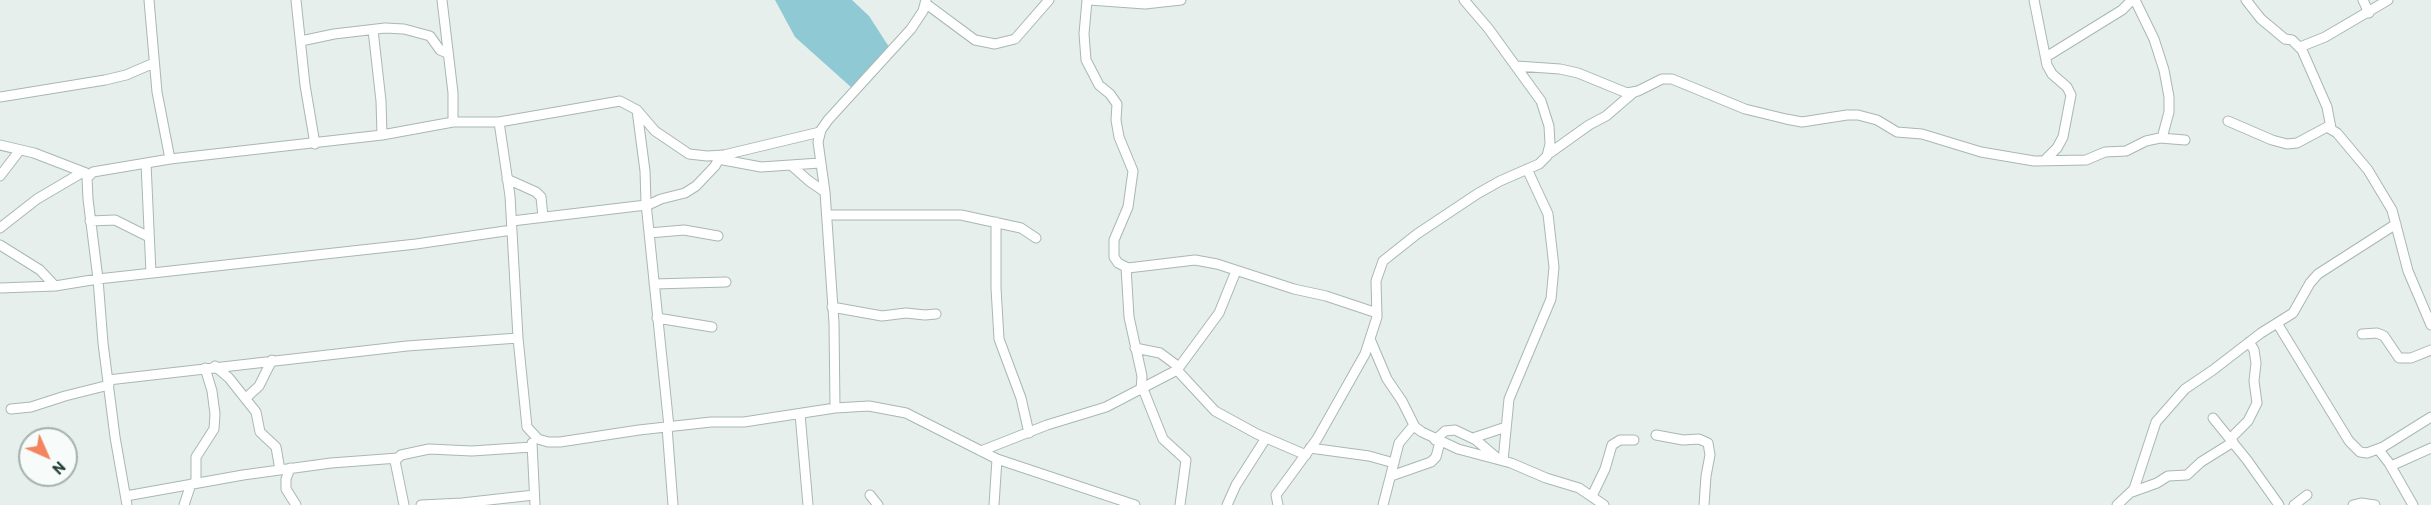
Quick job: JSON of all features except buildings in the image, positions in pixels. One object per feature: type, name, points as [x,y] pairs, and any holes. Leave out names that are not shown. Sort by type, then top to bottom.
[{"type":"street","points":[[149,0],[157,92],[170,159]]},
{"type":"street","points":[[296,0],[305,85],[315,144]]},
{"type":"street","points":[[442,0],[453,93],[453,122]]},
{"type":"street","points":[[835,408],[827,214],[818,142],[820,132],[828,120],[911,29],[923,11],[925,1],[975,40],[995,44],[1015,39],[1048,0]]},
{"type":"street","points":[[1177,0],[1145,4],[1088,0],[1084,34],[1086,60],[1099,85],[1117,104],[1116,120],[1119,138],[1133,171],[1128,207],[1114,240],[1114,257],[1125,267],[1195,260],[1326,296],[1377,313]]},
{"type":"street","points":[[1464,0],[1517,66],[1541,101],[1549,126],[1550,144],[1547,154]]},
{"type":"street","points":[[2034,0],[2047,65],[2052,74],[2067,87],[2071,95],[2063,137],[2057,148],[2044,161]]},
{"type":"street","points":[[2046,57],[2122,10],[2133,0],[2154,39],[2164,70],[2169,112],[2162,138]]},
{"type":"street","points":[[2246,0],[2267,24],[2285,39],[2292,40],[2300,47],[2309,62],[2327,107],[2331,128],[2345,141],[2368,170],[2387,202],[2396,224],[2408,271],[2431,325]]},
{"type":"street","points":[[2363,0],[2369,13]]},
{"type":"street","points":[[2300,47],[2325,38],[2388,0]]},
{"type":"street","points":[[301,41],[373,30],[404,29],[430,36],[440,50],[447,53]]},
{"type":"street","points":[[373,30],[381,101],[382,135]]},
{"type":"street","points":[[0,97],[105,80],[126,75],[154,63]]},
{"type":"street","points":[[1517,66],[1560,69],[1578,73],[1621,92],[1634,92]]},
{"type":"street","points":[[1278,505],[1276,495],[1317,439],[1362,360],[1371,339],[1377,313],[1377,273],[1383,261],[1417,234],[1477,194],[1539,164],[1547,154],[1606,116],[1634,92],[1667,78],[1744,109],[1786,119],[1802,122],[1858,115],[1877,120],[1897,132],[1922,134],[1981,152],[2044,161],[2086,160],[2105,152],[2126,151],[2146,141],[2162,138],[2185,140]]},
{"type":"street","points":[[0,228],[37,199],[86,173],[98,170],[170,159],[382,135],[453,122],[499,122],[620,101],[637,110],[655,131],[689,154],[719,157],[761,167],[820,163]]},
{"type":"street","points":[[637,110],[645,171],[646,205],[674,485],[673,505]]},
{"type":"street","points":[[2228,120],[2272,140],[2287,144],[2297,143],[2327,127],[2331,128]]},
{"type":"street","points":[[499,122],[512,226],[518,338],[527,427],[531,434],[535,505]]},
{"type":"street","points":[[0,288],[55,286],[98,279],[309,257],[512,226],[543,217],[646,205],[696,186],[719,157],[820,132]]},
{"type":"street","points":[[0,145],[34,153],[86,173]]},
{"type":"street","points":[[0,174],[20,150]]},
{"type":"street","points":[[146,164],[151,273]]},
{"type":"street","points":[[792,166],[825,192]]},
{"type":"street","points":[[1501,460],[1512,390],[1551,299],[1554,267],[1548,214],[1527,169]]},
{"type":"street","points":[[86,173],[114,437],[127,500],[194,483],[331,462],[398,458],[429,448],[472,451],[532,447]]},
{"type":"street","points":[[507,179],[536,192],[541,197],[543,217]]},
{"type":"street","points":[[827,214],[961,215],[1021,228],[1036,238]]},
{"type":"street","points":[[90,221],[115,220],[149,237]]},
{"type":"street","points":[[996,222],[999,339],[1021,398],[1029,433]]},
{"type":"street","points":[[2132,492],[2156,422],[2185,389],[2293,313],[2318,274],[2396,224]]},
{"type":"street","points":[[649,233],[684,230],[718,236]]},
{"type":"street","points":[[0,245],[40,270],[55,286]]},
{"type":"street","points":[[1125,267],[1129,317],[1142,376],[1142,390],[1163,439],[1186,460],[1180,505]]},
{"type":"street","points":[[981,451],[1106,407],[1178,369],[1219,313],[1236,271]]},
{"type":"street","points":[[654,284],[726,282]]},
{"type":"street","points":[[832,307],[849,312],[882,316],[906,313],[936,314]]},
{"type":"street","points":[[657,318],[712,327]]},
{"type":"street","points":[[2277,323],[2356,450],[2367,453],[2378,449],[2431,417]]},
{"type":"street","points":[[2362,334],[2377,333],[2384,336],[2399,358],[2411,358],[2431,350]]},
{"type":"street","points":[[11,409],[31,407],[109,382],[210,367],[407,346],[518,338]]},
{"type":"street","points":[[1371,339],[1387,379],[1414,424],[1437,441],[1501,460],[1579,488],[1590,499],[1604,505]]},
{"type":"street","points":[[2117,505],[2132,492],[2157,483],[2168,476],[2187,475],[2231,441],[2248,421],[2258,403],[2254,381],[2256,363],[2254,350],[2249,342]]},
{"type":"street","points":[[1135,348],[1160,353],[1178,369],[1215,411],[1266,438],[1308,451],[1369,456],[1394,463]]},
{"type":"street","points":[[246,398],[259,386],[272,360]]},
{"type":"street","points":[[210,367],[246,398],[256,412],[261,432],[276,447],[285,469],[286,489],[296,505]]},
{"type":"street","points":[[184,505],[194,483],[196,457],[214,429],[215,414],[210,367]]},
{"type":"street","points":[[531,434],[548,442],[560,442],[668,427],[744,422],[835,408],[869,406],[906,413],[997,459],[1135,505]]},
{"type":"street","points":[[800,414],[808,505]]},
{"type":"street","points":[[2213,418],[2279,505]]},
{"type":"street","points":[[1383,505],[1399,443],[1414,424]]},
{"type":"street","points":[[1473,438],[1506,427]]},
{"type":"street","points":[[1391,477],[1431,462],[1436,457],[1437,441],[1448,430],[1455,430],[1473,438],[1501,460]]},
{"type":"street","points":[[1656,435],[1683,440],[1699,439],[1708,443],[1710,455],[1704,505]]},
{"type":"street","points":[[1227,505],[1266,438]]},
{"type":"street","points":[[1590,499],[1605,469],[1612,445],[1620,440],[1634,440]]},
{"type":"street","points":[[2391,466],[2431,448]]},
{"type":"street","points":[[2378,449],[2391,466],[2413,505]]},
{"type":"street","points":[[398,458],[395,461],[404,505]]},
{"type":"street","points":[[994,505],[997,459]]},
{"type":"street","points":[[421,505],[534,495]]},
{"type":"street","points":[[870,495],[878,505]]},
{"type":"street","points":[[2294,505],[2307,495]]},
{"type":"street","points":[[2353,505],[2361,503],[2374,505]]},
{"type":"water","points":[[775,0],[852,0],[869,16],[891,50],[852,88],[795,37]]}]
